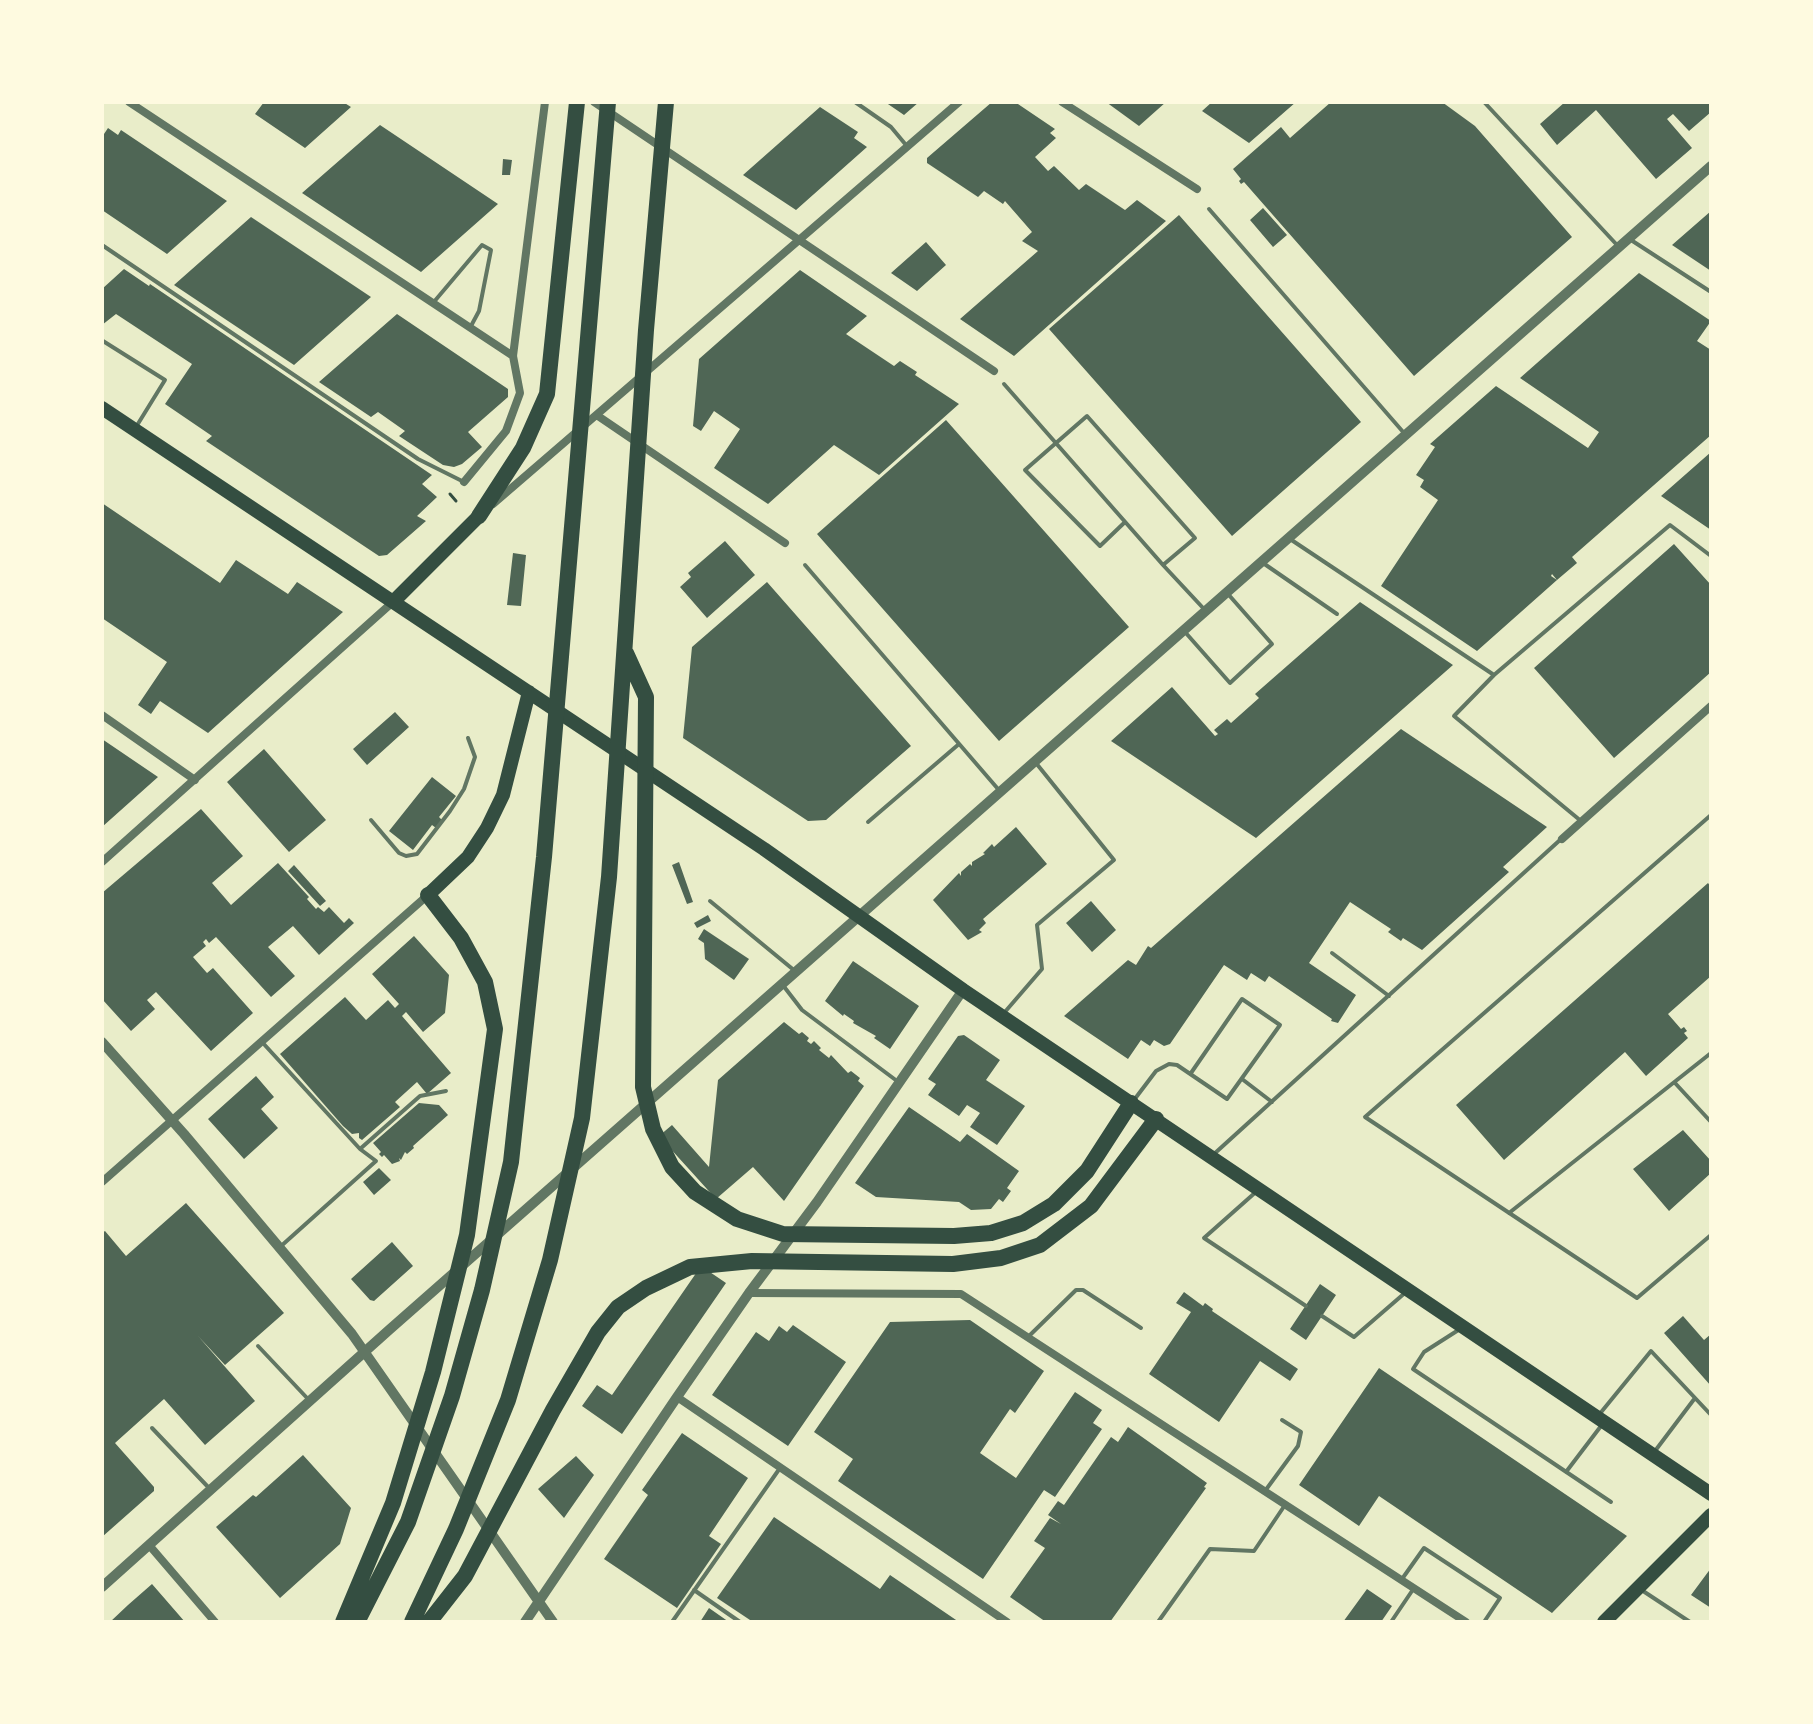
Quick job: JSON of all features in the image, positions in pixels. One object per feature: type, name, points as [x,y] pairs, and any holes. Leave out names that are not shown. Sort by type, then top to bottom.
[{"type":"highway","points":[[479,516],[523,448],[547,394],[577,102]]},
{"type":"highway","points":[[357,1622],[408,1522],[452,1396],[482,1290],[511,1162],[544,857],[608,102]]},
{"type":"highway","points":[[412,1622],[456,1529],[508,1400],[550,1260],[582,1118],[609,877],[646,330],[668,102]]},
{"type":"highway","points":[[625,652],[646,697],[643,1087],[653,1129],[672,1167],[695,1192],[718,1209],[759,1228],[783,1234],[954,1236],[991,1233],[1023,1223],[1054,1204],[1087,1171],[1131,1103]]},
{"type":"highway","points":[[343,1622],[393,1503],[433,1372],[467,1235],[495,1029],[485,982],[461,938],[428,895]]},
{"type":"highway","points":[[429,1622],[465,1576],[553,1410],[598,1332],[618,1307],[646,1288],[690,1267],[752,1261],[953,1264],[1001,1258],[1040,1245],[1091,1206],[1156,1119]]},
{"type":"main road","points":[[102,408],[764,849],[963,990],[1711,1494]]},
{"type":"main road","points":[[394,601],[479,516]]},
{"type":"main road","points":[[428,895],[468,857],[487,828],[503,795],[529,692]]},
{"type":"main road","points":[[1604,1622],[1711,1515]]},
{"type":"street","points":[[129,102],[513,356]]},
{"type":"street","points":[[464,482],[506,431],[520,393],[513,356],[545,102]]},
{"type":"street","points":[[594,102],[994,371]]},
{"type":"street","points":[[479,516],[959,102]]},
{"type":"street","points":[[1062,102],[1197,189]]},
{"type":"street","points":[[102,1587],[795,971],[1711,166]]},
{"type":"street","points":[[598,416],[785,543]]},
{"type":"street","points":[[102,862],[394,601]]},
{"type":"street","points":[[1562,839],[1711,706]]},
{"type":"street","points":[[102,715],[195,780]]},
{"type":"street","points":[[102,1182],[428,895]]},
{"type":"street","points":[[525,1622],[749,1293],[817,1202],[963,990]]},
{"type":"street","points":[[102,1042],[280,1247],[365,1351],[553,1622]]},
{"type":"street","points":[[749,1293],[961,1294],[1466,1622]]},
{"type":"street","points":[[677,1397],[1007,1622]]},
{"type":"street","points":[[149,1545],[215,1622]]},
{"type":"lane","points":[[855,102],[891,127],[908,147]]},
{"type":"lane","points":[[1487,103],[1619,247]]},
{"type":"lane","points":[[1209,209],[1406,434]]},
{"type":"lane","points":[[1629,238],[1711,292]]},
{"type":"lane","points":[[102,245],[418,459],[464,482]]},
{"type":"lane","points":[[433,303],[482,245],[491,250],[479,311],[470,328]]},
{"type":"lane","points":[[103,341],[165,380],[135,429]]},
{"type":"lane","points":[[1004,384],[1206,610]]},
{"type":"lane","points":[[1125,522],[1100,546],[1025,470],[1087,416],[1195,538],[1163,565]]},
{"type":"lane","points":[[1581,821],[1454,716],[1494,675],[1670,525],[1711,556]]},
{"type":"lane","points":[[1288,537],[1494,675]]},
{"type":"lane","points":[[1261,562],[1337,614]]},
{"type":"lane","points":[[805,565],[999,791]]},
{"type":"lane","points":[[1183,630],[1230,683],[1272,644],[1226,592]]},
{"type":"lane","points":[[371,820],[399,853],[406,856],[417,854],[464,789],[475,757],[468,738]]},
{"type":"lane","points":[[868,822],[959,744]]},
{"type":"lane","points":[[1002,1016],[1042,969],[1037,925],[1114,860],[1034,761]]},
{"type":"lane","points":[[1711,815],[1365,1117],[1637,1298],[1711,1235]]},
{"type":"lane","points":[[1212,1157],[1562,839]]},
{"type":"lane","points":[[710,901],[795,971]]},
{"type":"lane","points":[[1332,953],[1389,996]]},
{"type":"lane","points":[[781,984],[802,1010],[899,1082]]},
{"type":"lane","points":[[1131,1103],[1156,1071],[1169,1064],[1191,1073],[1227,1099],[1280,1025],[1242,999],[1191,1073]]},
{"type":"lane","points":[[262,1041],[360,1149],[376,1161],[280,1247]]},
{"type":"lane","points":[[1509,1213],[1711,1053]]},
{"type":"lane","points":[[1241,1079],[1272,1102]]},
{"type":"lane","points":[[1675,1083],[1711,1122]]},
{"type":"lane","points":[[360,1149],[420,1096],[446,1091]]},
{"type":"lane","points":[[1259,1189],[1204,1238],[1306,1306]]},
{"type":"lane","points":[[1028,1337],[1076,1290],[1083,1290],[1141,1328]]},
{"type":"lane","points":[[1322,1316],[1354,1337],[1408,1291]]},
{"type":"lane","points":[[1463,1328],[1424,1352],[1413,1369],[1611,1502]]},
{"type":"lane","points":[[258,1346],[309,1401]]},
{"type":"lane","points":[[1566,1472],[1651,1351],[1711,1415]]},
{"type":"lane","points":[[1651,1456],[1695,1398]]},
{"type":"lane","points":[[1265,1491],[1298,1446],[1301,1432],[1282,1420]]},
{"type":"lane","points":[[152,1428],[210,1490]]},
{"type":"lane","points":[[672,1622],[780,1468]]},
{"type":"lane","points":[[1158,1622],[1210,1549],[1254,1551],[1285,1505]]},
{"type":"lane","points":[[1401,1580],[1424,1548],[1500,1598],[1484,1622]]},
{"type":"lane","points":[[1391,1622],[1414,1588]]},
{"type":"lane","points":[[1638,1588],[1690,1622]]},
{"type":"lane","points":[[694,1590],[740,1622]]},
{"type":"path","points":[[450,494],[456,501]]},
{"type":"building","points":[[264,102],[343,102],[351,107],[305,148],[255,114]]},
{"type":"building","points":[[885,102],[919,102],[904,115]]},
{"type":"building","points":[[992,102],[1015,102],[1055,129],[1050,133],[1056,138],[1035,157],[1048,171],[1054,166],[1079,190],[1086,184],[1125,210],[1137,200],[1166,221],[1014,356],[960,319],[1038,251],[1022,241],[1032,232],[1005,201],[1003,204],[984,191],[978,197],[927,163],[927,158]]},
{"type":"building","points":[[1106,102],[1166,102],[1139,126]]},
{"type":"building","points":[[1212,102],[1296,102],[1249,143],[1202,111]]},
{"type":"building","points":[[1331,102],[1442,102],[1475,126],[1572,237],[1414,376],[1244,182],[1241,184],[1233,169],[1281,127],[1290,138]]},
{"type":"building","points":[[1565,102],[1711,102],[1711,112],[1689,131],[1673,114],[1667,119],[1692,148],[1656,179],[1596,110],[1557,145],[1540,124]]},
{"type":"building","points":[[820,107],[858,132],[854,138],[867,147],[796,210],[743,175]]},
{"type":"building","points":[[380,125],[498,204],[421,272],[302,193]]},
{"type":"building","points":[[108,128],[118,135],[121,130],[227,201],[167,254],[102,210],[102,137]]},
{"type":"building","points":[[503,159],[512,160],[510,175],[502,175]]},
{"type":"building","points":[[1263,208],[1287,235],[1273,247],[1250,220]]},
{"type":"building","points":[[1711,211],[1711,271],[1672,245]]},
{"type":"building","points":[[1179,215],[1361,422],[1232,536],[1049,329]]},
{"type":"building","points":[[251,217],[371,297],[294,365],[174,285]]},
{"type":"building","points":[[926,242],[946,265],[917,291],[891,273]]},
{"type":"building","points":[[124,269],[432,475],[422,484],[437,497],[417,516],[426,521],[387,555],[379,556],[206,441],[212,436],[165,404],[192,364],[116,314],[102,325],[102,289]]},
{"type":"building","points":[[800,270],[867,316],[846,334],[894,366],[900,361],[917,372],[915,375],[959,404],[879,475],[834,445],[768,504],[714,468],[740,429],[714,411],[701,431],[693,426],[699,359]]},
{"type":"building","points":[[1639,273],[1711,321],[1697,341],[1711,350],[1711,435],[1572,557],[1577,563],[1477,651],[1381,586],[1438,500],[1420,487],[1424,480],[1416,475],[1435,447],[1430,444],[1496,386],[1588,448],[1599,432],[1520,378]]},
{"type":"building","points":[[397,314],[508,389],[508,397],[468,432],[482,447],[462,464],[454,467],[443,465],[399,436],[405,431],[378,412],[371,417],[319,382]]},
{"type":"building","points":[[946,420],[1129,627],[999,741],[817,534]]},
{"type":"building","points":[[1711,452],[1711,530],[1661,496]]},
{"type":"building","points":[[102,503],[220,583],[236,560],[288,594],[297,582],[343,612],[208,733],[160,701],[151,714],[138,705],[167,662],[102,618]]},
{"type":"building","points":[[725,541],[755,575],[707,618],[680,587],[691,577],[688,573]]},
{"type":"building","points":[[1674,544],[1711,585],[1711,672],[1614,758],[1534,668]]},
{"type":"building","points":[[513,553],[526,555],[521,606],[507,605]]},
{"type":"building","points":[[767,582],[911,746],[826,820],[808,821],[683,738],[692,647]]},
{"type":"building","points":[[1360,602],[1453,665],[1256,838],[1111,741],[1172,687],[1215,736],[1218,734],[1214,730],[1227,719],[1231,723],[1259,698],[1255,694]]},
{"type":"building","points":[[395,712],[409,727],[367,765],[353,749]]},
{"type":"building","points":[[1401,729],[1547,827],[1503,867],[1509,872],[1422,950],[1403,938],[1401,941],[1388,932],[1391,929],[1350,902],[1309,963],[1356,995],[1338,1023],[1269,976],[1265,982],[1251,973],[1247,980],[1224,965],[1170,1044],[1164,1046],[1154,1040],[1150,1046],[1141,1040],[1128,1059],[1064,1016],[1128,960],[1136,965],[1148,946],[1151,948]]},
{"type":"building","points":[[102,739],[158,777],[102,827]]},
{"type":"building","points":[[264,749],[326,820],[289,852],[227,782]]},
{"type":"building","points":[[432,777],[456,796],[439,817],[442,820],[436,828],[432,825],[413,850],[389,831]]},
{"type":"building","points":[[201,809],[243,856],[212,883],[231,905],[278,863],[316,909],[318,907],[324,912],[329,907],[344,923],[349,918],[354,923],[319,955],[293,926],[268,947],[295,976],[271,997],[216,937],[209,943],[206,939],[203,942],[206,946],[193,957],[207,973],[213,968],[253,1013],[211,1051],[156,992],[147,1000],[155,1009],[131,1031],[102,999],[102,893]]},
{"type":"building","points":[[1016,827],[1047,864],[983,919],[986,923],[979,930],[982,932],[968,940],[933,900],[959,873],[961,876],[961,872],[970,864],[972,866],[972,862],[985,854],[992,844],[994,847]]},
{"type":"building","points":[[679,862],[693,902],[687,904],[672,865]]},
{"type":"building","points":[[294,865],[326,901],[320,906],[288,871]]},
{"type":"building","points":[[1708,883],[1711,887],[1711,976],[1668,1014],[1681,1029],[1684,1027],[1688,1038],[1646,1076],[1625,1052],[1504,1160],[1456,1105]]},
{"type":"building","points":[[1091,901],[1116,930],[1092,952],[1066,923]]},
{"type":"building","points":[[708,915],[711,921],[697,928],[694,923]]},
{"type":"building","points":[[704,929],[749,959],[734,980],[705,959],[704,943],[698,939]]},
{"type":"building","points":[[414,936],[449,975],[445,1013],[423,1032],[406,1012],[402,1016],[451,1073],[427,1094],[417,1082],[395,1102],[400,1107],[362,1140],[359,1133],[352,1134],[343,1126],[280,1054],[345,997],[366,1020],[388,1000],[395,1008],[399,1004],[372,974]]},
{"type":"building","points":[[853,961],[919,1006],[890,1049],[825,1001]]},
{"type":"building","points":[[784,1022],[799,1034],[802,1032],[811,1044],[814,1041],[821,1048],[819,1050],[829,1058],[831,1055],[848,1073],[851,1071],[860,1078],[858,1081],[864,1086],[784,1201],[753,1167],[716,1199],[659,1136],[672,1125],[709,1167],[718,1080]]},
{"type":"building","points":[[964,1035],[1000,1060],[986,1080],[1025,1106],[997,1145],[970,1127],[980,1113],[967,1105],[959,1116],[928,1095],[936,1084],[928,1079],[958,1036]]},
{"type":"building","points":[[256,1076],[274,1097],[261,1109],[278,1128],[244,1159],[208,1119]]},
{"type":"building","points":[[419,1103],[439,1105],[448,1115],[414,1148],[407,1154],[405,1152],[400,1161],[392,1164],[379,1154],[381,1152],[373,1143]]},
{"type":"building","points":[[909,1107],[960,1142],[967,1134],[1019,1171],[1007,1188],[1011,1191],[1003,1202],[999,1199],[991,1209],[971,1210],[959,1202],[876,1197],[855,1183]]},
{"type":"building","points":[[1683,1130],[1711,1161],[1711,1173],[1669,1211],[1633,1169]]},
{"type":"building","points":[[379,1168],[391,1180],[374,1195],[363,1182]]},
{"type":"building","points":[[186,1203],[284,1313],[225,1365],[198,1336],[255,1401],[205,1445],[164,1399],[115,1443],[154,1487],[154,1491],[102,1537],[102,1233],[105,1231],[126,1256]]},
{"type":"building","points":[[392,1242],[413,1266],[374,1301],[370,1300],[351,1279]]},
{"type":"building","points":[[701,1266],[726,1283],[622,1434],[582,1406],[597,1385],[612,1395]]},
{"type":"building","points":[[1320,1284],[1336,1295],[1306,1340],[1290,1329]]},
{"type":"building","points":[[1184,1292],[1203,1306],[1205,1303],[1212,1311],[1298,1369],[1290,1381],[1260,1361],[1219,1422],[1149,1374],[1191,1312],[1176,1303]]},
{"type":"building","points":[[1683,1316],[1704,1340],[1711,1334],[1711,1386],[1664,1333]]},
{"type":"building","points":[[970,1320],[1044,1371],[1015,1413],[1010,1409],[980,1453],[1016,1478],[1075,1392],[1102,1410],[1093,1423],[1102,1429],[1055,1497],[1044,1490],[983,1579],[838,1481],[853,1459],[814,1432],[890,1322]]},
{"type":"building","points":[[793,1325],[846,1362],[788,1446],[712,1395],[756,1332],[769,1341],[779,1326],[787,1332]]},
{"type":"building","points":[[1379,1368],[1627,1536],[1552,1613],[1379,1496],[1359,1526],[1299,1485]]},
{"type":"building","points":[[1128,1427],[1207,1483],[1206,1488],[1110,1622],[1046,1622],[1010,1597],[1045,1548],[1034,1541],[1050,1518],[1061,1524],[1048,1515],[1058,1501],[1064,1505],[1111,1437],[1118,1442]]},
{"type":"building","points":[[682,1433],[748,1478],[709,1536],[721,1544],[677,1608],[604,1559],[648,1495],[642,1490]]},
{"type":"building","points":[[303,1455],[351,1508],[340,1544],[280,1598],[216,1527]]},
{"type":"building","points":[[576,1456],[594,1475],[564,1518],[538,1489]]},
{"type":"building","points":[[774,1517],[880,1589],[890,1575],[959,1622],[753,1622],[717,1598]]},
{"type":"building","points":[[1711,1568],[1711,1608],[1691,1595]]},
{"type":"building","points":[[152,1584],[185,1622],[110,1622],[128,1605]]},
{"type":"building","points":[[1367,1589],[1392,1606],[1381,1622],[1343,1622]]},
{"type":"building","points":[[709,1608],[729,1622],[700,1622]]}]
